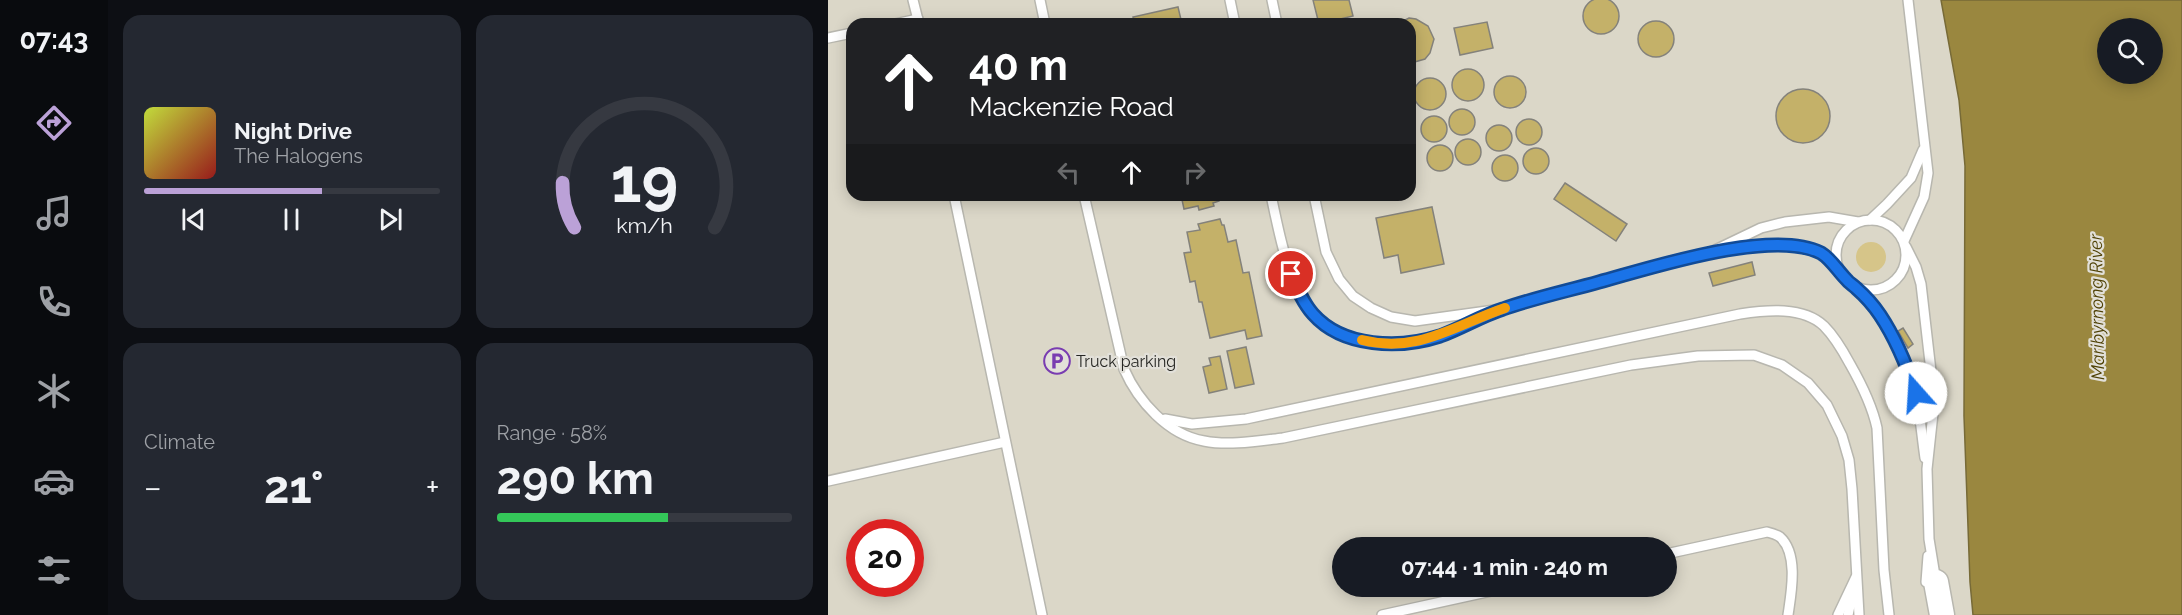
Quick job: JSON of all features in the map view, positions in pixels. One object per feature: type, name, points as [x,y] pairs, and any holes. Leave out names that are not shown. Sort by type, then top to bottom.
[{"type":"street","points":[[1926,615],[1931,582]]},
{"type":"street","points":[[1931,582],[1942,615]]},
{"type":"lane","points":[[913,0],[917,18]]},
{"type":"lane","points":[[1040,0],[1044,18]]},
{"type":"lane","points":[[1230,0],[1234,18]]},
{"type":"lane","points":[[1272,0],[1276,18]]},
{"type":"lane","points":[[1856,287],[1878,290],[1897,279],[1906,258],[1905,244],[1924,197],[1928,173],[1908,0]]},
{"type":"lane","points":[[828,38],[846,34]]},
{"type":"lane","points":[[1870,220],[1911,178],[1924,147]]},
{"type":"lane","points":[[955,201],[1042,615]]},
{"type":"lane","points":[[1085,201],[1124,369],[1132,387],[1157,416],[1186,436],[1204,441],[1253,442],[1283,438],[1631,365],[1698,356],[1754,355],[1782,365],[1808,383],[1827,405],[1842,435],[1849,460],[1857,575],[1855,615]]},
{"type":"lane","points":[[1272,201],[1282,245],[1300,294],[1312,314],[1329,327],[1351,338],[1373,343],[1414,342],[1440,335],[1502,309]]},
{"type":"lane","points":[[1315,201],[1326,252],[1339,279],[1353,296],[1391,317],[1415,321],[1502,309],[1711,252],[1779,246],[1799,247],[1821,254],[1856,287],[1880,315],[1908,370],[1916,393],[1927,469],[1931,582]]},
{"type":"lane","points":[[1711,252],[1761,228],[1785,222],[1829,217],[1858,222],[1880,221],[1890,225],[1898,232],[1916,267],[1921,284],[1934,404],[1927,469]]},
{"type":"lane","points":[[1839,271],[1836,252],[1838,243],[1849,227],[1858,222]]},
{"type":"lane","points":[[1157,416],[1173,422],[1192,424],[1246,419],[1740,314],[1793,312],[1807,316],[1823,325],[1837,342],[1856,374],[1874,416],[1877,428],[1884,570],[1889,615]]},
{"type":"lane","points":[[828,481],[1005,442]]},
{"type":"lane","points":[[1677,552],[1767,532],[1780,537],[1787,549],[1791,565],[1793,585],[1788,615]]},
{"type":"lane","points":[[1838,615],[1857,575]]},
{"type":"lane","points":[[1855,615],[1857,575]]},
{"type":"lane","points":[[1383,615],[1464,597]]},
{"type":"shaded area","points":[[828,0],[1941,0],[1959,100],[1965,166],[1964,416],[1973,615],[828,615]]},
{"type":"shaded area","points":[[1871,242],[1877,243],[1885,251],[1885,263],[1877,271],[1871,272],[1865,271],[1857,263],[1856,257],[1857,251],[1865,243]]},
{"type":"water","name":"Maribyrnong River","points":[[1941,0],[2182,0],[2182,615],[1973,615],[1964,416],[1965,166],[1959,100]]},
{"type":"building","points":[[1594,-1],[1608,-1],[1618,9],[1618,23],[1608,33],[1594,33],[1584,23],[1584,9]]},
{"type":"building","points":[[1313,0],[1349,0],[1353,16],[1318,18]]},
{"type":"building","points":[[1178,7],[1181,18],[1133,18]]},
{"type":"building","points":[[1416,19],[1428,26],[1434,39],[1430,53],[1425,59],[1416,62]]},
{"type":"building","points":[[1656,21],[1669,26],[1674,39],[1669,52],[1656,57],[1643,52],[1638,39],[1643,26]]},
{"type":"building","points":[[1487,22],[1493,48],[1460,55],[1454,28]]},
{"type":"building","points":[[1468,69],[1479,74],[1484,85],[1479,96],[1468,101],[1457,96],[1452,85],[1457,74]]},
{"type":"building","points":[[1510,76],[1521,81],[1526,92],[1521,103],[1510,108],[1499,103],[1494,92],[1499,81]]},
{"type":"building","points":[[1424,79],[1436,79],[1445,88],[1445,100],[1436,109],[1424,109],[1416,101],[1416,87]]},
{"type":"building","points":[[1803,89],[1813,91],[1822,97],[1828,106],[1830,116],[1828,126],[1822,135],[1813,141],[1803,143],[1793,141],[1784,135],[1778,126],[1776,116],[1778,106],[1784,97],[1793,91]]},
{"type":"building","points":[[1462,109],[1471,113],[1475,122],[1471,131],[1462,135],[1453,131],[1449,122],[1453,113]]},
{"type":"building","points":[[1434,116],[1443,120],[1447,129],[1443,138],[1434,142],[1425,138],[1421,129],[1425,120]]},
{"type":"building","points":[[1529,119],[1538,123],[1542,132],[1538,141],[1529,145],[1520,141],[1516,132],[1520,123]]},
{"type":"building","points":[[1499,125],[1508,129],[1512,138],[1508,147],[1499,151],[1490,147],[1486,138],[1490,129]]},
{"type":"building","points":[[1468,139],[1477,143],[1481,152],[1477,161],[1468,165],[1459,161],[1455,152],[1459,143]]},
{"type":"building","points":[[1440,145],[1449,149],[1453,158],[1449,167],[1440,171],[1431,167],[1427,158],[1431,149]]},
{"type":"building","points":[[1536,148],[1545,152],[1549,161],[1545,170],[1536,174],[1527,170],[1523,161],[1527,152]]},
{"type":"building","points":[[1505,155],[1514,159],[1518,168],[1514,177],[1505,181],[1496,177],[1492,168],[1496,159]]},
{"type":"building","points":[[1565,183],[1627,224],[1616,241],[1554,199]]},
{"type":"building","points":[[1182,201],[1219,201],[1213,203],[1214,206],[1199,210],[1198,206],[1184,209]]},
{"type":"building","points":[[1432,207],[1444,264],[1401,273],[1398,255],[1384,258],[1376,218]]},
{"type":"building","points":[[1220,219],[1224,225],[1228,242],[1236,240],[1243,273],[1249,272],[1262,336],[1247,339],[1245,330],[1210,338],[1202,302],[1199,302],[1195,281],[1190,282],[1184,253],[1191,252],[1187,232],[1200,230],[1198,224]]},
{"type":"building","points":[[1752,262],[1755,275],[1713,286],[1709,273]]},
{"type":"building","points":[[1903,328],[1913,344],[1908,348],[1898,331]]},
{"type":"building","points":[[1246,347],[1254,384],[1235,388],[1227,351]]},
{"type":"building","points":[[1220,356],[1227,389],[1209,393],[1203,367],[1211,365],[1209,358]]},
{"type":"slow traffic","points":[[1362,340],[1396,344],[1414,342],[1440,335],[1505,308]]},
{"type":"place","name":"Truck parking","points":[[1057,361]]},
{"type":"route","points":[[1291,274],[1312,314],[1329,327],[1351,338],[1373,343],[1396,344],[1440,335],[1502,309],[1711,252],[1754,247],[1799,247],[1821,254],[1856,287],[1880,315],[1908,370],[1916,393]]}]
